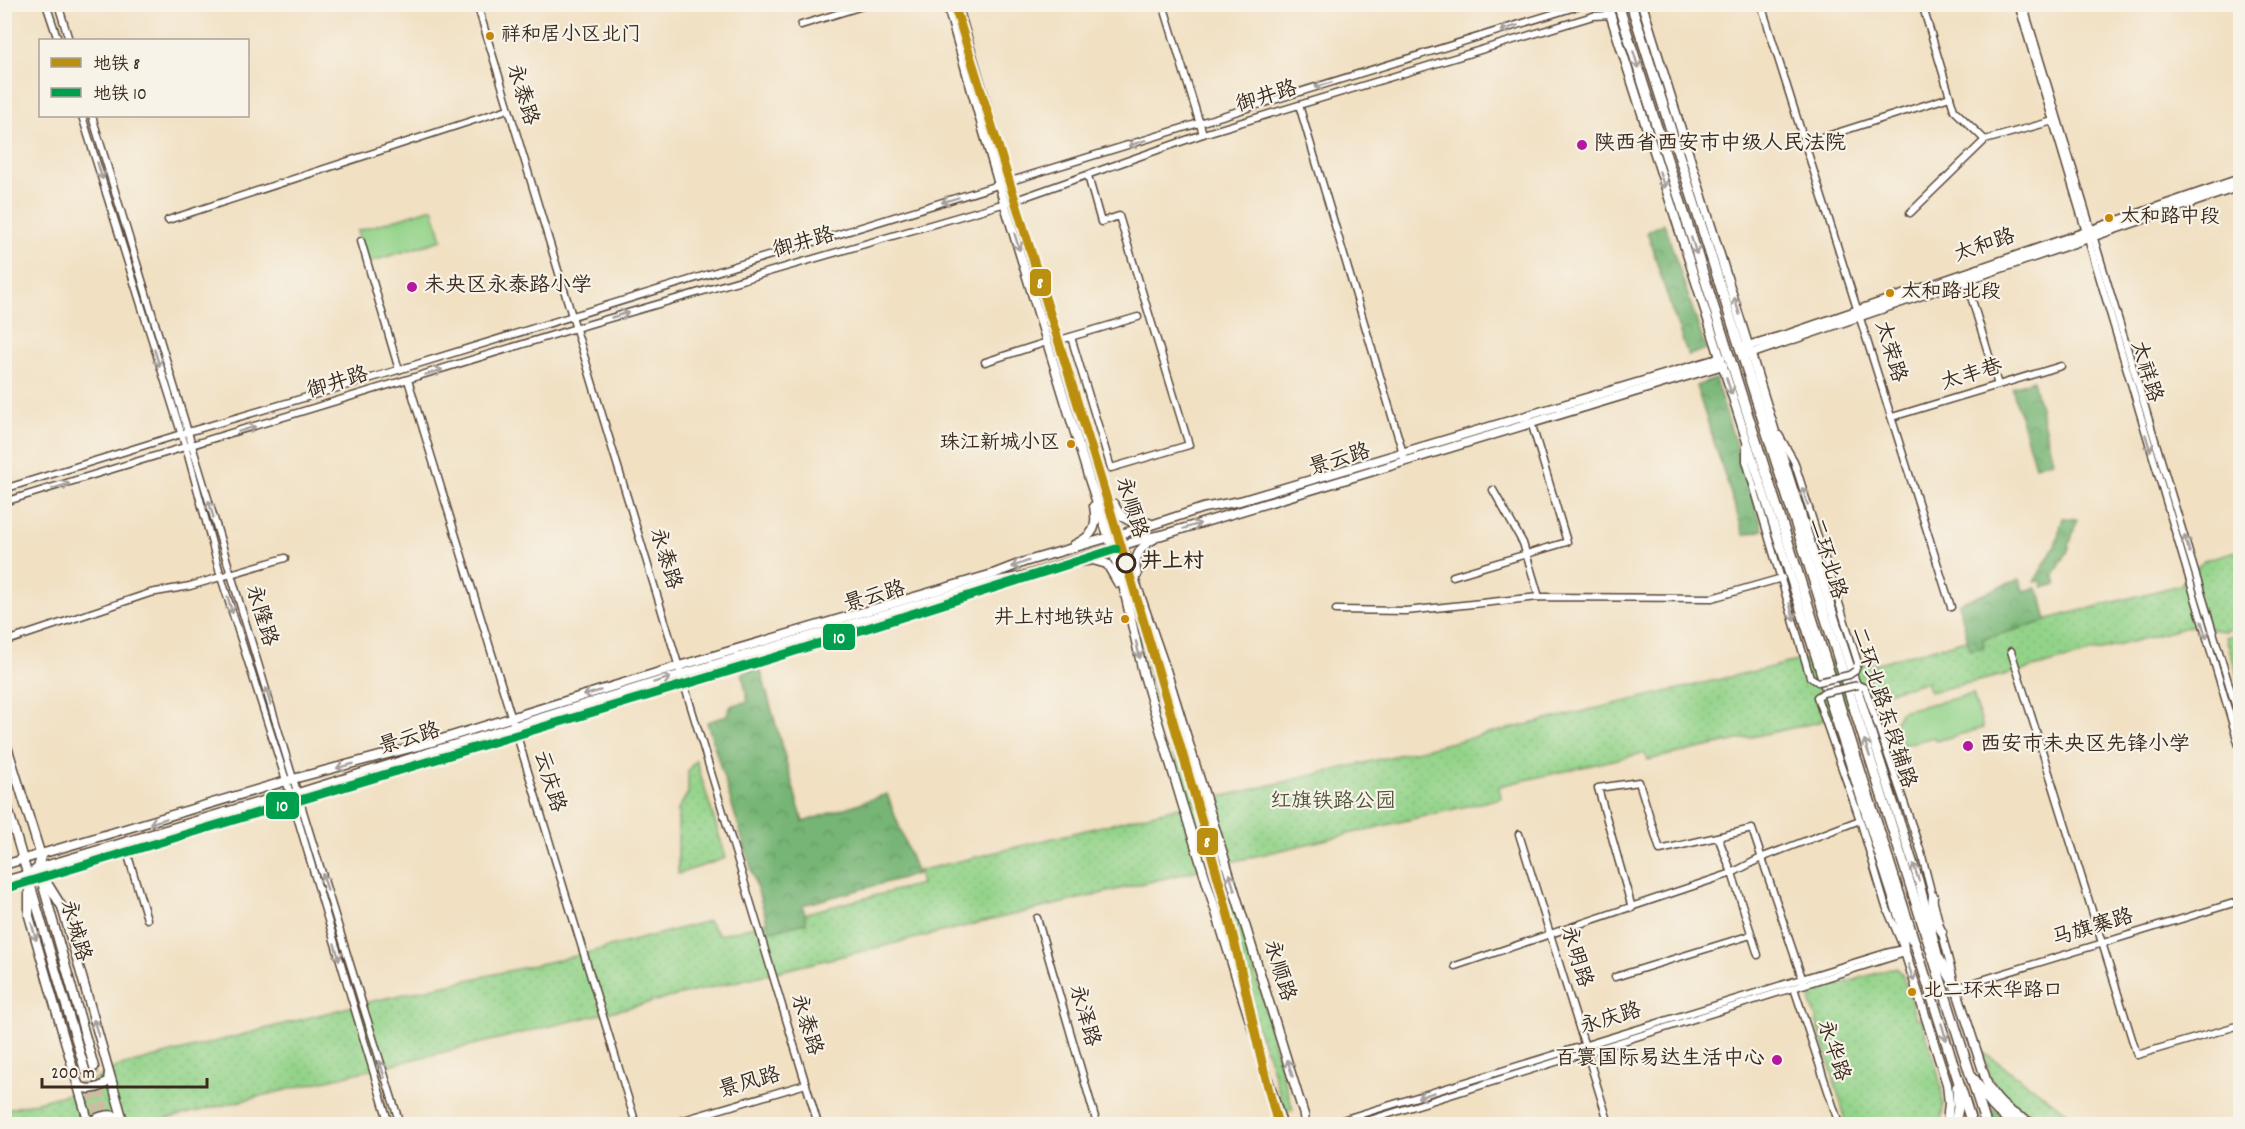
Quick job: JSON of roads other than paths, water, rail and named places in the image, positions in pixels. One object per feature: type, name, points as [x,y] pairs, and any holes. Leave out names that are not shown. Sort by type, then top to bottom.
[{"type":"highway","name":"二环北路","points":[[1631,4],[1746,351],[1754,387],[1986,1125]]},
{"type":"highway","name":"二环北路","points":[[1618,5],[1972,1125]]},
{"type":"highway","points":[[1898,885],[1901,922],[1918,949]]},
{"type":"highway","points":[[1930,929],[1929,944],[1938,956]]},
{"type":"highway","points":[[1967,1066],[1989,1102],[2004,1119],[2018,1125]]},
{"type":"highway","points":[[1955,1125],[1958,1108],[1957,1076]]},
{"type":"main road","name":"永顺路","points":[[947,4],[1005,184],[1016,200],[1119,535],[1168,677],[1304,1115],[1305,1125]]},
{"type":"main road","name":"永顺路","points":[[957,4],[1005,184],[1004,202],[1109,538],[1153,705],[1282,1125]]},
{"type":"main road","points":[[1607,4],[1901,922],[1904,951],[1947,1084],[1949,1102],[1947,1125]]},
{"type":"main road","name":"二环北路东段辅路","points":[[1642,4],[1746,351],[1775,428],[1938,956],[1956,988],[1988,1086],[1995,1099],[2016,1116],[2034,1125]]},
{"type":"main road","name":"太和路","points":[[1746,351],[2090,234],[2241,179]]},
{"type":"main road","name":"太和路","points":[[2090,234],[2241,186]]},
{"type":"main road","name":"景云路","points":[[4,881],[29,874],[38,868],[294,793],[513,722],[1203,508],[1240,501],[1531,422],[1722,362]]},
{"type":"main road","name":"景云路","points":[[680,670],[1162,535],[1403,457],[1722,362]]},
{"type":"main road","points":[[1101,475],[1116,510],[1127,521],[1145,524],[1170,518]]},
{"type":"main road","points":[[1057,553],[1087,537],[1095,527],[1096,516],[1090,482]]},
{"type":"main road","points":[[1148,619],[1135,562],[1143,546],[1162,535]]},
{"type":"main road","points":[[1056,566],[1093,560],[1107,564],[1114,573],[1129,612]]},
{"type":"main road","name":"景云路","points":[[4,865],[290,781],[513,722]]},
{"type":"main road","points":[[4,737],[41,856]]},
{"type":"main road","name":"永城路","points":[[4,795],[89,1068],[38,868],[41,856]]},
{"type":"main road","points":[[38,868],[62,907],[124,1124]]},
{"type":"main road","points":[[29,874],[29,916],[90,1125]]},
{"type":"main road","points":[[1930,929],[1933,896]]},
{"type":"main road","points":[[1923,902],[1942,932]]},
{"type":"main road","points":[[77,1082],[83,1089],[102,1085],[108,1081],[109,1071]]},
{"type":"main road","points":[[90,1125],[94,1120],[114,1114],[120,1117],[124,1124]]},
{"type":"street","points":[[46,4],[57,39]]},
{"type":"street","points":[[58,4],[69,39]]},
{"type":"street","name":"永泰路","points":[[477,4],[818,1125]]},
{"type":"street","points":[[801,25],[869,4]]},
{"type":"street","points":[[1163,4],[1203,134]]},
{"type":"street","name":"御井路","points":[[4,489],[189,431],[399,370],[1586,4]]},
{"type":"street","name":"太荣路","points":[[1761,4],[1951,607]]},
{"type":"street","points":[[1922,4],[1954,110],[1985,140]]},
{"type":"street","name":"太祥路","points":[[2018,4],[2241,721]]},
{"type":"street","name":"太祥路","points":[[2023,4],[2241,749]]},
{"type":"street","name":"御井路","points":[[4,502],[189,448],[576,328],[1016,200],[1203,134],[1593,16],[1611,15]]},
{"type":"street","points":[[1805,143],[1950,97]]},
{"type":"street","points":[[1299,105],[1403,457]]},
{"type":"street","points":[[168,220],[508,109]]},
{"type":"street","name":"永隆路","points":[[82,117],[181,434],[189,448],[230,574],[290,781]]},
{"type":"street","name":"永隆路","points":[[92,117],[189,431],[189,448],[221,576],[294,793],[400,1125]]},
{"type":"street","points":[[1910,213],[1985,140],[2053,121]]},
{"type":"street","points":[[1071,337],[1112,468],[1189,445],[1119,216],[1101,222],[1088,176]]},
{"type":"street","points":[[361,241],[399,370]]},
{"type":"street","points":[[1965,277],[1998,385]]},
{"type":"street","points":[[1060,340],[1138,317]]},
{"type":"street","points":[[985,362],[1047,342]]},
{"type":"street","name":"太丰巷","points":[[1892,417],[2061,366]]},
{"type":"street","name":"云庆路","points":[[408,380],[636,1125]]},
{"type":"street","points":[[1748,413],[1746,461],[1810,677],[1818,682],[1849,675],[1855,671],[1858,663],[1794,461],[1754,387]]},
{"type":"street","points":[[1453,576],[1568,542],[1531,422]]},
{"type":"street","points":[[1493,490],[1523,543],[1539,597]]},
{"type":"street","points":[[4,642],[150,593],[190,586],[285,558]]},
{"type":"street","points":[[1336,610],[1406,611],[1539,597],[1712,598],[1782,578]]},
{"type":"street","points":[[2011,651],[2137,1054],[2241,1025]]},
{"type":"street","points":[[1904,951],[1817,697],[1823,693],[1858,686],[1865,688],[1921,852],[1956,988]]},
{"type":"street","points":[[1632,908],[1599,788],[1639,782],[1660,850],[1752,829],[1803,982]]},
{"type":"street","name":"永隆路","points":[[294,793],[389,1125]]},
{"type":"street","points":[[1455,966],[1732,873],[1762,857],[1860,820]]},
{"type":"street","name":"永明路","points":[[1519,834],[1609,1125]]},
{"type":"street","points":[[1718,837],[1758,955]]},
{"type":"street","points":[[124,842],[147,919]]},
{"type":"street","name":"马旗寨路","points":[[1956,988],[2241,901]]},
{"type":"street","name":"永泽路","points":[[1037,918],[1096,1125]]},
{"type":"street","points":[[1615,977],[1751,935]]},
{"type":"street","name":"永庆路","points":[[1329,1125],[1904,951]]},
{"type":"street","name":"永庆路","points":[[1357,1125],[1586,1048],[1794,988],[1803,982]]},
{"type":"street","name":"永华路","points":[[1794,988],[1839,1125]]},
{"type":"street","name":"景风路","points":[[670,1125],[806,1084]]},
{"type":"tunnel","points":[[94,1067],[109,1124]]},
{"type":"tunnel","points":[[85,1070],[100,1124]]},
{"type":"metro line","name":"8","points":[[954,4],[1090,444],[1188,774],[1228,915],[1278,1124]]},
{"type":"metro line","name":"10","points":[[4,889],[776,657],[1116,549]]},
{"type":"place","name":"祥和居小区北门","points":[[490,36]]},
{"type":"place","name":"陕西省西安市中级人民法院","points":[[1582,145]]},
{"type":"place","name":"太和路中段","points":[[2109,218]]},
{"type":"place","name":"未央区永泰路小学","points":[[412,287]]},
{"type":"place","name":"太和路北段","points":[[1890,293]]},
{"type":"place","name":"珠江新城小区","points":[[1071,444]]},
{"type":"place","name":"井上村","points":[[1126,563]]},
{"type":"place","name":"井上村地铁站","points":[[1125,619]]},
{"type":"place","name":"西安市未央区先锋小学","points":[[1968,746]]},
{"type":"place","name":"北二环太华路口","points":[[1912,992]]},
{"type":"place","name":"百寰国际易达生活中心","points":[[1777,1060]]},
{"type":"park label","name":"红旗铁路公园","points":[[1333,803]]}]
